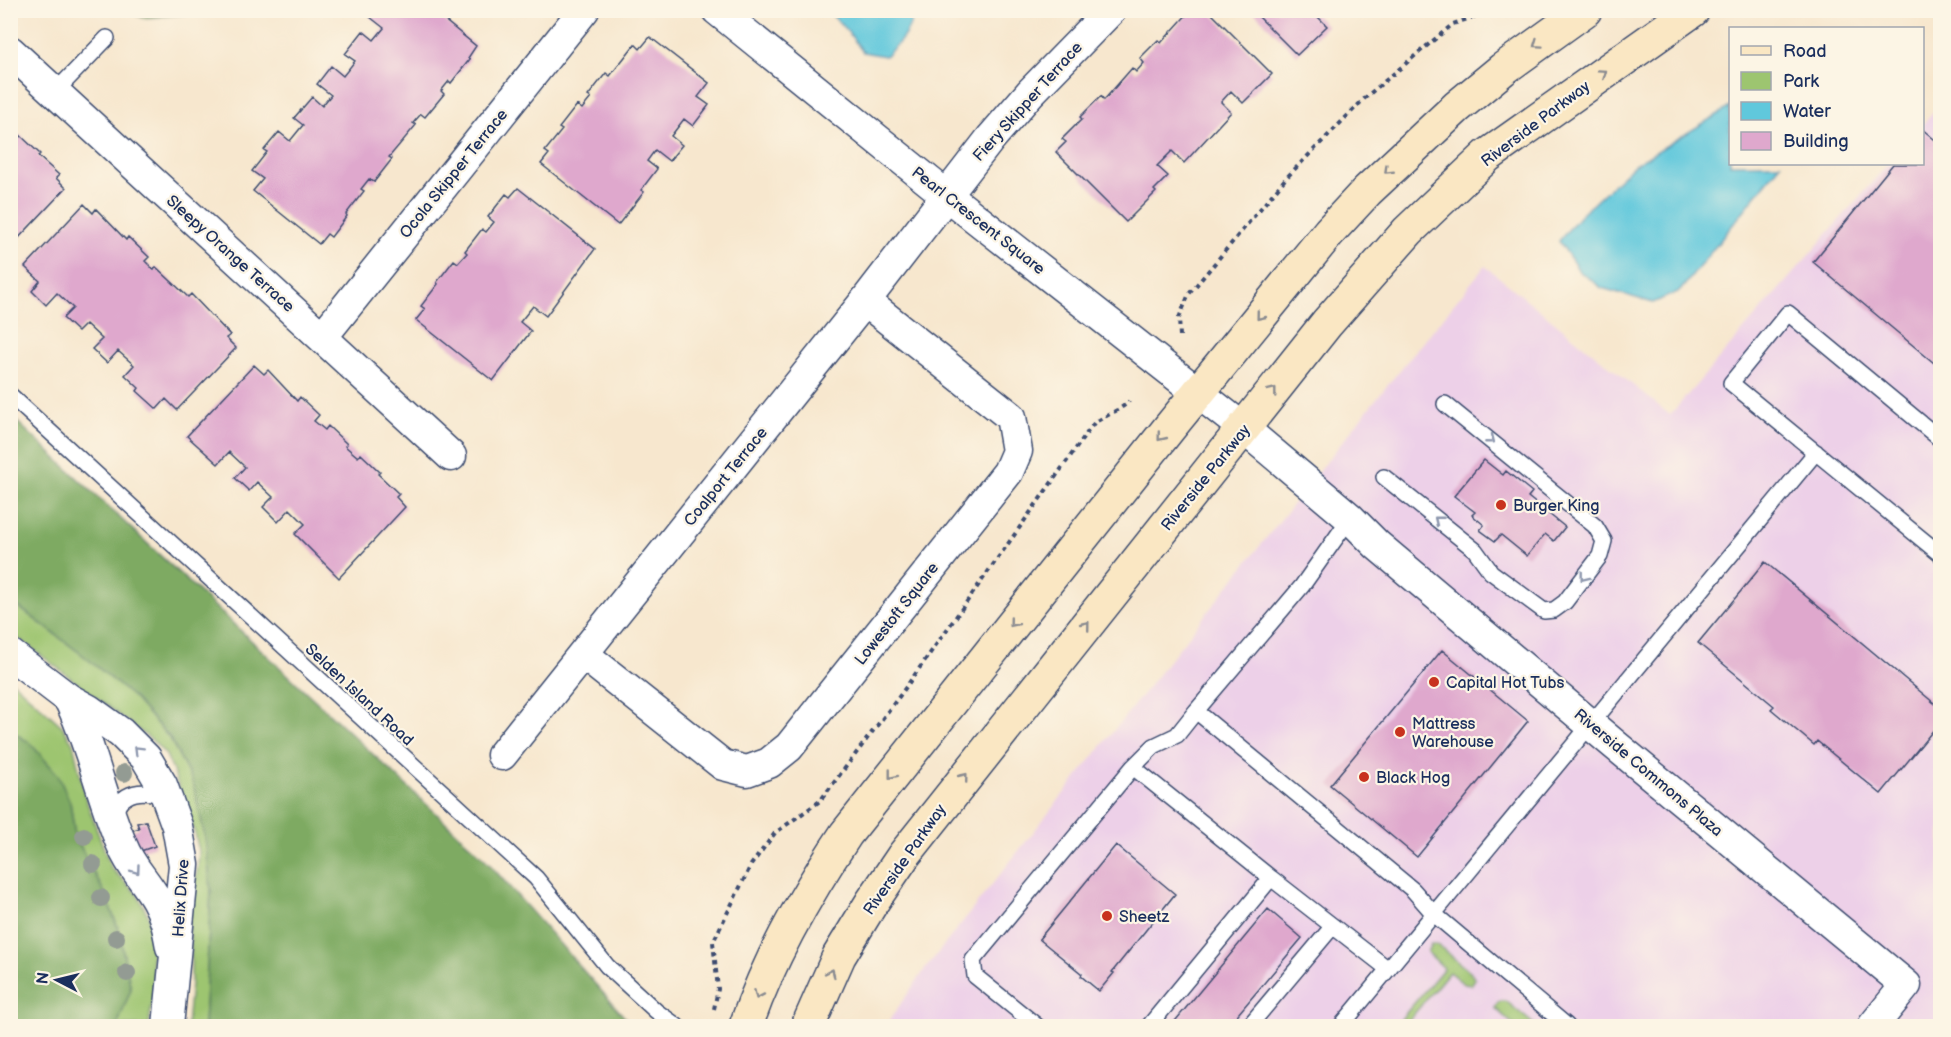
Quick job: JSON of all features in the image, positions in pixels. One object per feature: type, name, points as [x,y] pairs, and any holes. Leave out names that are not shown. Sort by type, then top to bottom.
[{"type":"main road","points":[[746,1026],[808,891],[846,834],[1198,392],[1329,232],[1366,191],[1457,107],[1503,69],[1585,10]]},
{"type":"main road","name":"Riverside Parkway","points":[[808,1026],[839,956],[904,855],[1327,323],[1408,231],[1488,156],[1693,10]]},
{"type":"street","name":"Ocola Skipper Terrace","points":[[322,336],[584,10]]},
{"type":"street","name":"Pearl Crescent Square","points":[[717,10],[946,195],[1243,428]]},
{"type":"street","name":"Fiery Skipper Terrace","points":[[946,195],[1030,93],[1111,10]]},
{"type":"street","name":"Sleepy Orange Terrace","points":[[10,51],[451,456]]},
{"type":"street","name":"Coalport Terrace","points":[[502,755],[865,301],[946,195]]},
{"type":"street","name":"Lowestoft Square","points":[[583,654],[723,765],[747,771],[769,763],[789,747],[1008,472],[1017,452],[1011,417],[865,301]]},
{"type":"street","name":"Riverside Commons Plaza","points":[[1243,428],[1350,518],[1377,545],[1906,985],[1873,1026]]},
{"type":"street","name":"Helix Drive","points":[[10,654],[69,699],[121,733],[146,758],[157,774],[169,802],[179,834],[184,865],[168,1026]]},
{"type":"street","name":"Helix Drive","points":[[69,699],[84,732],[100,789],[130,864],[156,898],[164,916],[174,964]]},
{"type":"lane","points":[[54,93],[107,38]]},
{"type":"lane","points":[[1941,439],[1788,313],[1731,383],[1941,554]]},
{"type":"lane","name":"Selden Island Road","points":[[10,395],[536,878],[607,966],[656,1011],[677,1026]]},
{"type":"lane","points":[[1384,477],[1475,550],[1491,572],[1544,611],[1554,610],[1565,602],[1600,556],[1604,541],[1595,526],[1445,404]]},
{"type":"lane","points":[[1341,1026],[1816,452]]},
{"type":"lane","points":[[1037,1026],[975,975],[973,960],[1133,767],[1154,746],[1177,735],[1302,586],[1350,518]]},
{"type":"lane","points":[[1196,711],[1266,766],[1413,890],[1434,914],[1568,1026]]},
{"type":"lane","points":[[1133,767],[1388,969]]},
{"type":"lane","points":[[114,826],[118,806],[123,799],[133,793],[151,791],[169,802]]},
{"type":"lane","points":[[1149,1026],[1271,878]]},
{"type":"lane","points":[[1249,1026],[1333,926]]},
{"type":"path","points":[[1180,336],[1179,318],[1189,294],[1286,178],[1367,96],[1453,24],[1494,10]]},
{"type":"path","points":[[714,1009],[718,989],[713,942],[751,865],[775,833],[820,801],[901,694],[1094,423],[1129,401]]},
{"type":"shaded area","points":[[1940,103],[1940,1026],[885,1026],[926,968],[1373,403],[1485,266],[1670,415],[1887,165],[1924,165],[1924,123]]},
{"type":"green space","points":[[123,11],[216,11],[145,18]]},
{"type":"green space","points":[[11,416],[485,859],[627,1020],[636,1026],[204,1026],[211,891],[205,837],[193,783],[170,738],[133,697],[84,656],[11,601]]},
{"type":"green space","points":[[10,601],[84,656],[133,697],[170,739],[193,783],[205,836],[211,891],[204,1026],[187,1026],[191,984],[188,918],[199,851],[166,755],[153,741],[11,634]]},
{"type":"green space","points":[[10,679],[62,726],[73,743],[85,797],[111,868],[137,894],[149,917],[154,986],[149,1026],[117,1026],[131,989],[118,928],[105,894],[75,836],[70,802],[31,744],[11,730]]},
{"type":"green space","points":[[10,730],[31,744],[58,775],[70,802],[75,836],[105,894],[118,928],[131,989],[117,1026],[11,1026]]},
{"type":"green space","points":[[1431,944],[1438,945],[1475,979],[1471,985],[1464,984],[1449,972],[1404,1026],[1395,1026],[1444,968],[1427,952]]},
{"type":"green space","points":[[1501,1001],[1506,1001],[1536,1026],[1515,1026],[1495,1008]]},
{"type":"water","points":[[831,10],[913,11],[904,36],[885,56],[863,52],[831,14]]},
{"type":"water","points":[[1729,108],[1729,165],[1780,165],[1680,291],[1653,303],[1602,288],[1579,271],[1559,241],[1579,217],[1634,165]]},
{"type":"building","points":[[376,10],[432,10],[476,46],[468,58],[470,59],[451,83],[449,81],[441,91],[444,94],[425,117],[421,114],[413,123],[416,125],[389,157],[392,159],[374,182],[369,179],[361,189],[364,191],[331,237],[327,234],[319,244],[253,191],[263,179],[252,171],[267,152],[264,150],[279,132],[290,141],[303,125],[294,118],[312,97],[322,106],[331,95],[317,84],[331,66],[343,76],[355,61],[345,54],[363,31],[374,40],[384,28],[370,17]]},
{"type":"building","points":[[1191,10],[1194,13],[1197,10],[1208,10],[1272,74],[1243,103],[1231,91],[1221,102],[1231,112],[1184,163],[1172,151],[1157,166],[1168,176],[1154,190],[1156,192],[1126,222],[1056,152],[1066,142],[1062,139],[1082,119],[1080,117],[1101,96],[1104,100],[1132,68],[1136,72],[1144,63],[1140,58],[1158,40],[1161,43]]},
{"type":"building","points":[[1252,10],[1319,10],[1315,14],[1327,26],[1297,55]]},
{"type":"building","points":[[650,37],[709,83],[698,97],[709,105],[693,126],[684,119],[671,136],[682,145],[669,161],[655,150],[647,161],[657,169],[641,190],[644,192],[618,225],[541,164],[549,154],[545,151],[562,130],[559,128],[577,105],[582,109],[591,98],[588,96],[606,73],[610,76],[635,44],[640,49]]},
{"type":"building","points":[[1924,131],[1940,144],[1940,368],[1813,262],[1892,165],[1924,165]]},
{"type":"building","points":[[10,133],[16,139],[20,135],[40,154],[38,156],[59,175],[56,178],[66,188],[10,247]]},
{"type":"building","points":[[518,188],[595,249],[546,316],[533,306],[520,322],[531,331],[493,381],[416,320],[425,309],[421,306],[454,260],[458,263],[482,229],[486,232],[494,222],[488,217],[506,194],[510,197]]},
{"type":"building","points":[[84,204],[93,213],[96,209],[126,240],[128,237],[149,257],[145,261],[154,270],[156,267],[188,297],[191,294],[230,335],[226,338],[236,348],[177,410],[166,399],[157,409],[137,391],[139,388],[125,375],[134,365],[118,351],[107,363],[92,349],[102,339],[86,324],[78,332],[63,318],[73,308],[57,293],[46,305],[32,291],[40,281],[25,267]]},
{"type":"building","points":[[254,365],[264,374],[268,370],[297,401],[300,397],[319,415],[314,421],[325,430],[328,426],[358,457],[361,454],[399,494],[396,497],[405,507],[339,578],[295,534],[305,524],[290,509],[278,522],[263,507],[273,497],[257,482],[249,491],[235,478],[245,467],[229,452],[218,464],[187,436]]},
{"type":"building","name":"Burger King","points":[[1484,460],[1503,475],[1506,471],[1532,492],[1528,497],[1565,527],[1554,541],[1545,534],[1527,556],[1501,535],[1495,541],[1480,530],[1484,525],[1472,515],[1475,512],[1454,496]]},
{"type":"building","points":[[1765,562],[1940,708],[1940,722],[1881,794],[1817,741],[1814,745],[1771,709],[1774,706],[1698,643]]},
{"type":"building","points":[[1442,650],[1528,721],[1417,857],[1330,785]]},
{"type":"building","points":[[146,821],[155,846],[138,852],[131,831],[139,828],[137,823]]},
{"type":"building","name":"Sheetz","points":[[1116,845],[1175,894],[1099,991],[1039,939]]},
{"type":"building","points":[[1268,909],[1302,938],[1228,1026],[1171,1026]]},
{"type":"place","name":"Burger King","points":[[1501,505]]},
{"type":"place","name":"Capital Hot Tubs","points":[[1434,682]]},
{"type":"place","name":"Mattress Warehouse","points":[[1400,732]]},
{"type":"place","name":"Black Hog","points":[[1364,777]]},
{"type":"place","name":"Sheetz","points":[[1107,916]]}]
